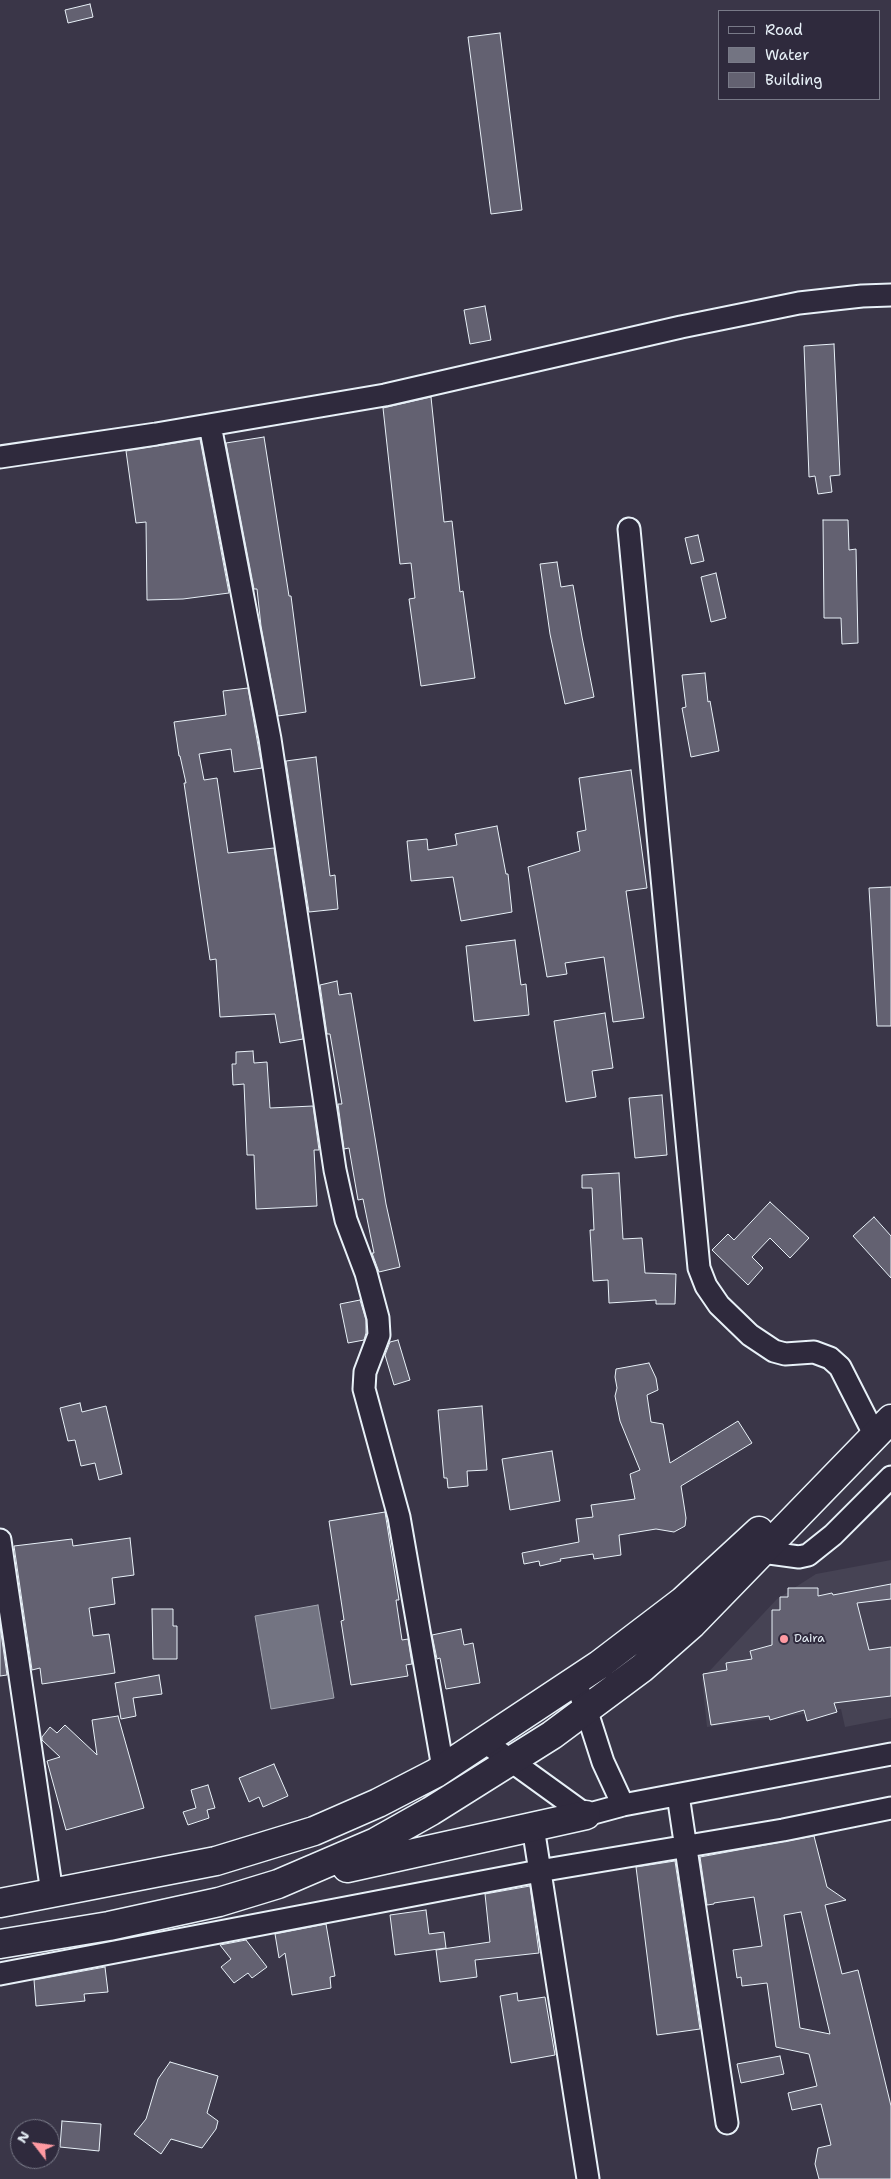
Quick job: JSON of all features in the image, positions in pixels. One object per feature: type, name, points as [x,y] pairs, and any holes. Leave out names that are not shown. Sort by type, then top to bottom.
[{"type":"highway","points":[[278,1884],[376,1842],[432,1811],[512,1761],[642,1668],[692,1624],[762,1552],[880,1422],[891,1406]]},
{"type":"highway","points":[[0,1903],[216,1861],[314,1831],[378,1803],[443,1768],[575,1681],[683,1601],[880,1422]]},
{"type":"highway","points":[[0,1944],[109,1926],[210,1904],[278,1884],[586,1815]]},
{"type":"street","points":[[0,457],[210,425],[385,395],[767,309],[844,298],[891,295]]},
{"type":"street","points":[[210,425],[270,739],[335,1170],[346,1220],[366,1273],[378,1318],[379,1335],[365,1372],[364,1389],[399,1516],[443,1768]]},
{"type":"street","points":[[629,529],[699,1268],[706,1286],[719,1305],[750,1335],[774,1351],[785,1354],[814,1352],[830,1358],[840,1367],[880,1422]]},
{"type":"street","points":[[762,1552],[799,1557],[808,1555],[833,1535],[891,1477]]},
{"type":"street","points":[[0,1540],[52,1893]]},
{"type":"street","points":[[575,1681],[598,1748],[623,1806]]},
{"type":"street","points":[[485,1742],[586,1815],[623,1806],[891,1754]]},
{"type":"street","points":[[678,1795],[727,2123]]},
{"type":"street","points":[[0,1974],[539,1871],[783,1830],[891,1808]]},
{"type":"street","points":[[533,1827],[588,2179]]},
{"type":"shaded area","points":[[891,1560],[891,1718],[845,1727],[841,1709],[707,1727],[702,1679],[777,1599],[816,1574]]},
{"type":"water","points":[[318,1605],[334,1698],[271,1709],[255,1616]]},
{"type":"building","points":[[90,4],[93,17],[68,23],[65,10]]},
{"type":"building","points":[[500,33],[522,210],[491,214],[468,37]]},
{"type":"building","points":[[485,306],[491,340],[470,344],[464,310]]},
{"type":"building","points":[[834,344],[840,475],[830,476],[832,492],[818,494],[815,476],[809,477],[804,346]]},
{"type":"building","points":[[431,397],[444,522],[452,521],[460,592],[463,591],[475,678],[421,686],[409,599],[415,598],[411,563],[400,564],[383,408]]},
{"type":"building","points":[[264,437],[289,596],[291,596],[306,712],[278,716],[261,626],[257,589],[254,589],[226,443]]},
{"type":"building","points":[[200,439],[229,593],[183,599],[147,600],[146,522],[136,523],[126,451]]},
{"type":"building","points":[[823,520],[848,520],[849,550],[856,549],[858,643],[842,644],[841,618],[824,618]]},
{"type":"building","points":[[698,535],[704,561],[691,564],[685,538]]},
{"type":"building","points":[[557,562],[561,587],[573,585],[594,697],[565,704],[550,634],[540,564]]},
{"type":"building","points":[[716,573],[726,618],[711,622],[701,577]]},
{"type":"building","points":[[705,673],[708,702],[710,701],[719,751],[691,757],[682,708],[686,707],[682,675]]},
{"type":"building","points":[[248,688],[262,768],[234,772],[231,749],[199,754],[204,780],[217,778],[228,853],[274,848],[303,1039],[280,1043],[275,1014],[220,1017],[216,959],[210,960],[184,783],[186,783],[179,756],[174,722],[226,715],[223,691]]},
{"type":"building","points":[[316,757],[330,876],[335,875],[338,909],[309,912],[286,761]]},
{"type":"building","points":[[631,770],[647,888],[626,891],[644,1018],[613,1022],[604,957],[565,963],[567,974],[547,977],[528,867],[580,851],[577,832],[586,830],[579,778]]},
{"type":"building","points":[[497,826],[506,874],[508,874],[512,912],[461,921],[453,877],[411,881],[407,841],[427,839],[428,850],[457,845],[455,834]]},
{"type":"building","points":[[891,887],[891,1026],[877,1026],[869,888]]},
{"type":"building","points":[[515,940],[521,985],[526,984],[529,1015],[474,1021],[466,946]]},
{"type":"building","points":[[337,981],[339,995],[351,993],[386,1204],[400,1267],[379,1272],[372,1253],[374,1253],[363,1199],[358,1200],[349,1148],[344,1149],[338,1104],[342,1104],[330,1034],[327,1034],[320,985]]},
{"type":"building","points":[[605,1013],[613,1068],[592,1071],[596,1097],[566,1102],[554,1021]]},
{"type":"building","points":[[253,1051],[254,1063],[267,1062],[270,1108],[313,1106],[319,1150],[314,1150],[317,1206],[256,1209],[254,1155],[247,1155],[244,1084],[233,1085],[232,1064],[236,1064],[236,1052]]},
{"type":"building","points":[[662,1095],[667,1155],[635,1158],[629,1098]]},
{"type":"building","points":[[619,1173],[623,1239],[642,1238],[645,1273],[676,1274],[675,1304],[656,1304],[656,1300],[609,1303],[608,1280],[593,1281],[590,1230],[594,1230],[592,1188],[582,1188],[582,1175]]},
{"type":"building","points":[[770,1202],[809,1238],[790,1258],[770,1238],[752,1257],[763,1268],[748,1285],[712,1250],[728,1234],[734,1240]]},
{"type":"building","points":[[874,1217],[891,1236],[891,1278],[853,1236]]},
{"type":"building","points":[[360,1300],[366,1320],[366,1333],[364,1340],[348,1343],[340,1304]]},
{"type":"building","points":[[398,1340],[410,1380],[394,1385],[385,1355],[390,1342]]},
{"type":"building","points":[[649,1363],[656,1378],[658,1390],[647,1395],[651,1422],[663,1424],[670,1463],[738,1421],[752,1443],[681,1486],[686,1518],[685,1526],[674,1532],[656,1529],[619,1535],[621,1555],[594,1559],[593,1554],[560,1559],[561,1561],[540,1566],[539,1561],[524,1564],[522,1553],[579,1542],[576,1519],[593,1517],[591,1505],[635,1499],[630,1474],[640,1470],[620,1421],[615,1396],[617,1388],[615,1377],[616,1369]]},
{"type":"building","points":[[80,1403],[82,1412],[106,1406],[122,1474],[99,1480],[95,1463],[81,1466],[75,1440],[68,1441],[60,1408]]},
{"type":"building","points":[[482,1406],[487,1470],[467,1471],[468,1486],[448,1488],[447,1478],[444,1478],[438,1410]]},
{"type":"building","points":[[552,1451],[560,1501],[510,1510],[502,1459]]},
{"type":"building","points":[[385,1512],[399,1600],[396,1600],[402,1640],[408,1639],[412,1664],[406,1665],[408,1676],[351,1685],[341,1621],[344,1620],[329,1521]]},
{"type":"building","points":[[130,1538],[134,1575],[112,1578],[115,1604],[89,1608],[93,1636],[109,1634],[115,1673],[42,1684],[40,1668],[32,1670],[14,1546],[72,1539],[73,1546]]},
{"type":"building","name":"Daira","points":[[891,1584],[891,1599],[857,1603],[869,1650],[891,1647],[891,1696],[834,1703],[837,1712],[807,1721],[804,1710],[770,1720],[769,1716],[711,1725],[703,1674],[727,1670],[726,1663],[752,1659],[750,1651],[772,1645],[772,1610],[780,1610],[780,1597],[788,1597],[788,1588],[818,1588],[818,1596]]},
{"type":"building","points":[[152,1609],[173,1609],[173,1626],[177,1626],[177,1659],[153,1659]]},
{"type":"building","points":[[0,1626],[7,1675],[0,1676]]},
{"type":"building","points":[[461,1629],[464,1645],[473,1643],[480,1683],[446,1689],[440,1658],[437,1659],[432,1635]]},
{"type":"building","points":[[159,1675],[162,1694],[133,1698],[136,1716],[121,1719],[115,1683]]},
{"type":"building","points":[[118,1716],[144,1808],[66,1830],[47,1761],[60,1757],[42,1740],[42,1737],[50,1727],[57,1733],[65,1725],[97,1755],[92,1720]]},
{"type":"building","points":[[274,1764],[288,1796],[263,1807],[259,1797],[249,1802],[239,1778]]},
{"type":"building","points":[[208,1785],[215,1808],[207,1810],[209,1818],[188,1825],[183,1812],[196,1808],[191,1790]]},
{"type":"building","points":[[814,1836],[827,1887],[846,1900],[825,1905],[842,1974],[858,1970],[891,2106],[891,2179],[819,2179],[815,2164],[818,2148],[831,2145],[821,2104],[792,2110],[788,2093],[817,2086],[809,2054],[776,2047],[767,1983],[742,1986],[741,1977],[737,1978],[733,1950],[762,1946],[754,1897],[707,1905],[700,1857]],"holes":[[[801,1912],[830,2034],[800,2028],[784,1915]]]},
{"type":"building","points":[[675,1861],[700,2029],[657,2035],[636,1867]]},
{"type":"building","points":[[530,1886],[539,1953],[475,1960],[477,1977],[440,1982],[436,1950],[490,1942],[485,1894]]},
{"type":"building","points":[[426,1910],[429,1934],[444,1932],[446,1948],[395,1955],[390,1915]]},
{"type":"building","points":[[326,1924],[335,1976],[330,1977],[331,1988],[292,1995],[285,1953],[279,1958],[275,1934]]},
{"type":"building","points":[[246,1940],[267,1967],[252,1978],[248,1973],[234,1983],[221,1967],[231,1959],[220,1945]]},
{"type":"building","points":[[105,1967],[108,1992],[84,1994],[85,2001],[36,2006],[34,1980]]},
{"type":"building","points":[[517,1993],[518,2001],[545,1997],[555,2055],[511,2063],[500,1996]]},
{"type":"building","points":[[780,2056],[784,2074],[741,2083],[737,2064]]},
{"type":"building","points":[[170,2062],[218,2076],[207,2113],[218,2121],[216,2129],[202,2148],[171,2139],[161,2154],[134,2134],[146,2119],[158,2079]]},
{"type":"building","points":[[62,2121],[101,2124],[99,2151],[60,2147]]},
{"type":"place","name":"Daira","points":[[784,1639]]}]
